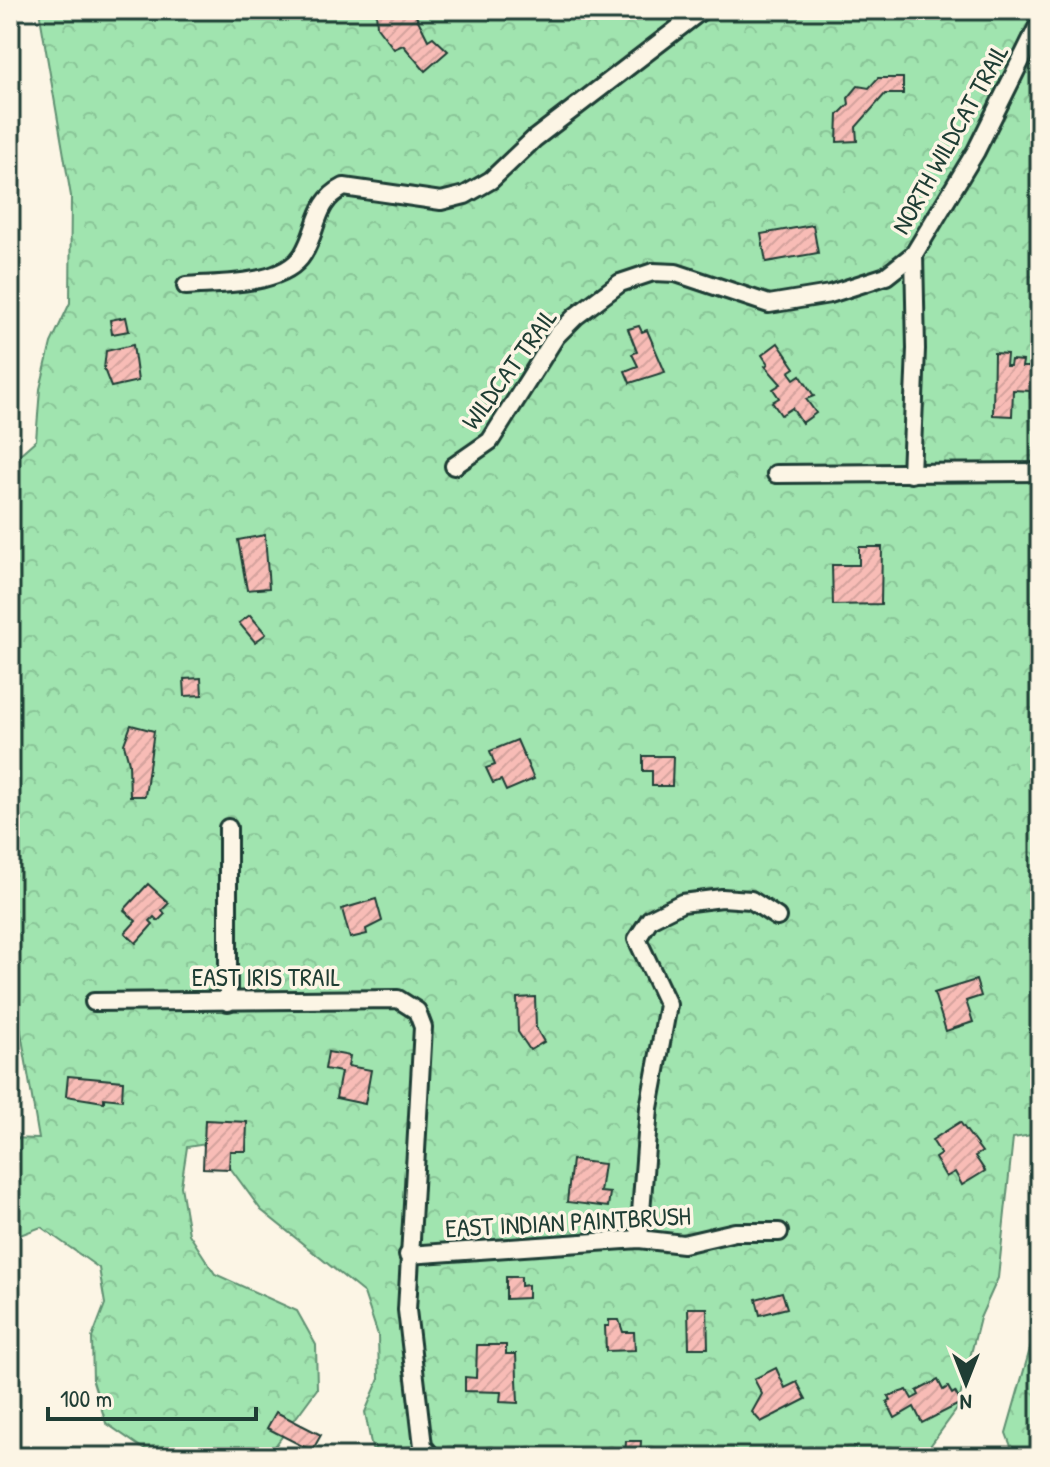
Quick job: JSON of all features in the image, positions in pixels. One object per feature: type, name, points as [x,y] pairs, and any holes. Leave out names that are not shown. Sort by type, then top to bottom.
[{"type":"street","points":[[186,286],[254,281],[295,264],[304,253],[320,208],[331,193],[344,187],[441,201],[465,195],[491,180],[534,139],[702,10]]},
{"type":"street","name":"NORTH WILDCAT TRAIL","points":[[911,474],[916,349],[914,254],[976,151],[1040,22]]},
{"type":"street","name":"WILDCAT TRAIL","points":[[454,466],[490,441],[556,336],[576,316],[620,283],[653,272],[676,273],[769,304],[830,294],[886,276],[914,254]]},
{"type":"street","points":[[776,474],[1040,472]]},
{"type":"street","points":[[228,828],[228,1002]]},
{"type":"street","points":[[639,1239],[649,1108],[668,1005],[637,939],[650,919],[682,903],[722,898],[751,900],[777,917]]},
{"type":"street","name":"EAST IRIS TRAIL","points":[[94,1002],[398,999],[417,1011],[423,1027],[408,1255]]},
{"type":"street","name":"EAST INDIAN PAINTBRUSH","points":[[408,1255],[639,1239],[683,1244],[735,1232],[779,1232]]},
{"type":"street","points":[[408,1255],[407,1310],[416,1399],[423,1446],[432,1457]]},
{"type":"green space","points":[[39,10],[1040,10],[1040,1138],[1037,1134],[1013,1138],[998,1278],[980,1318],[957,1409],[922,1457],[383,1457],[372,1449],[365,1412],[379,1379],[378,1335],[364,1293],[261,1210],[212,1143],[187,1147],[181,1186],[189,1234],[215,1274],[297,1311],[316,1345],[317,1389],[267,1457],[155,1457],[106,1423],[93,1381],[92,1338],[105,1304],[99,1268],[41,1227],[12,1238],[10,1251],[10,1138],[39,1139],[10,967],[10,463],[36,440],[40,389],[51,343],[70,303],[71,196]]},
{"type":"green space","points":[[1040,1314],[1040,1457],[1015,1457],[1006,1433]]},
{"type":"building","points":[[376,10],[413,10],[428,40],[433,37],[448,51],[425,71],[403,45],[394,49],[377,27]]},
{"type":"building","points":[[878,78],[903,78],[903,94],[885,94],[856,127],[857,141],[837,142],[838,115],[849,104],[848,98],[858,86],[869,88]]},
{"type":"building","points":[[813,225],[818,253],[766,262],[761,234]]},
{"type":"building","points":[[126,317],[129,331],[112,334],[110,320]]},
{"type":"building","points":[[639,326],[642,332],[647,330],[665,372],[630,383],[625,371],[638,366],[632,354],[637,352],[628,329]]},
{"type":"building","points":[[778,343],[795,368],[789,372],[794,379],[800,375],[814,396],[806,399],[816,413],[802,423],[792,408],[781,415],[772,402],[779,398],[773,389],[781,384],[765,366],[768,364],[762,355]]},
{"type":"building","points":[[133,345],[138,381],[111,387],[104,369],[106,351]]},
{"type":"building","points":[[994,353],[1007,354],[1006,366],[1010,366],[1011,360],[1023,361],[1022,367],[1030,367],[1031,354],[1040,354],[1040,398],[1030,398],[1030,391],[1013,390],[1012,416],[993,415]]},
{"type":"building","points":[[265,535],[269,588],[247,590],[238,540]]},
{"type":"building","points":[[859,547],[882,547],[881,604],[833,605],[832,565],[859,565]]},
{"type":"building","points":[[250,615],[266,634],[255,642],[239,623]]},
{"type":"building","points":[[201,678],[202,695],[185,696],[184,679]]},
{"type":"building","points":[[131,725],[154,731],[145,796],[130,796],[129,763],[124,744]]},
{"type":"building","points":[[517,740],[534,779],[506,791],[501,780],[493,783],[486,768],[495,765],[490,751]]},
{"type":"building","points":[[643,756],[673,756],[672,786],[652,786],[652,771],[643,771]]},
{"type":"building","points":[[148,884],[169,903],[162,910],[165,914],[158,921],[154,917],[150,921],[153,924],[136,943],[125,933],[136,921],[124,910]]},
{"type":"building","points":[[376,899],[382,921],[366,929],[367,934],[350,938],[342,909]]},
{"type":"building","points":[[976,980],[981,996],[966,1001],[973,1022],[946,1031],[934,993]]},
{"type":"building","points":[[535,997],[536,1028],[544,1042],[530,1050],[518,1032],[517,998]]},
{"type":"building","points":[[328,1052],[350,1056],[348,1066],[371,1070],[365,1104],[336,1098],[341,1072],[325,1069]]},
{"type":"building","points":[[68,1076],[123,1081],[122,1100],[104,1098],[104,1102],[66,1096]]},
{"type":"building","points":[[205,1120],[247,1122],[246,1151],[230,1151],[229,1169],[203,1168]]},
{"type":"building","points":[[960,1122],[982,1152],[975,1156],[985,1171],[962,1185],[955,1172],[946,1177],[935,1158],[941,1154],[932,1140]]},
{"type":"building","points":[[572,1160],[604,1164],[600,1192],[610,1193],[608,1207],[567,1202]]},
{"type":"building","points":[[506,1277],[521,1277],[521,1286],[528,1285],[528,1298],[506,1299]]},
{"type":"building","points":[[782,1292],[787,1308],[760,1315],[756,1299]]},
{"type":"building","points":[[688,1308],[707,1308],[708,1348],[689,1348]]},
{"type":"building","points":[[609,1320],[619,1320],[623,1332],[634,1332],[635,1350],[606,1351],[605,1326],[609,1326]]},
{"type":"building","points":[[477,1345],[506,1345],[506,1354],[516,1354],[518,1403],[500,1402],[501,1392],[465,1391],[465,1377],[476,1378]]},
{"type":"building","points":[[776,1368],[785,1388],[797,1382],[806,1399],[761,1422],[752,1412],[762,1394],[754,1379]]},
{"type":"building","points":[[938,1380],[943,1390],[948,1387],[952,1394],[955,1392],[961,1403],[922,1423],[914,1407],[895,1418],[887,1402],[890,1400],[888,1396],[907,1390],[912,1399],[919,1395],[917,1391]]},
{"type":"building","points":[[276,1412],[321,1435],[312,1451],[267,1428]]},
{"type":"building","points":[[626,1441],[641,1441],[640,1457],[625,1457]]}]
